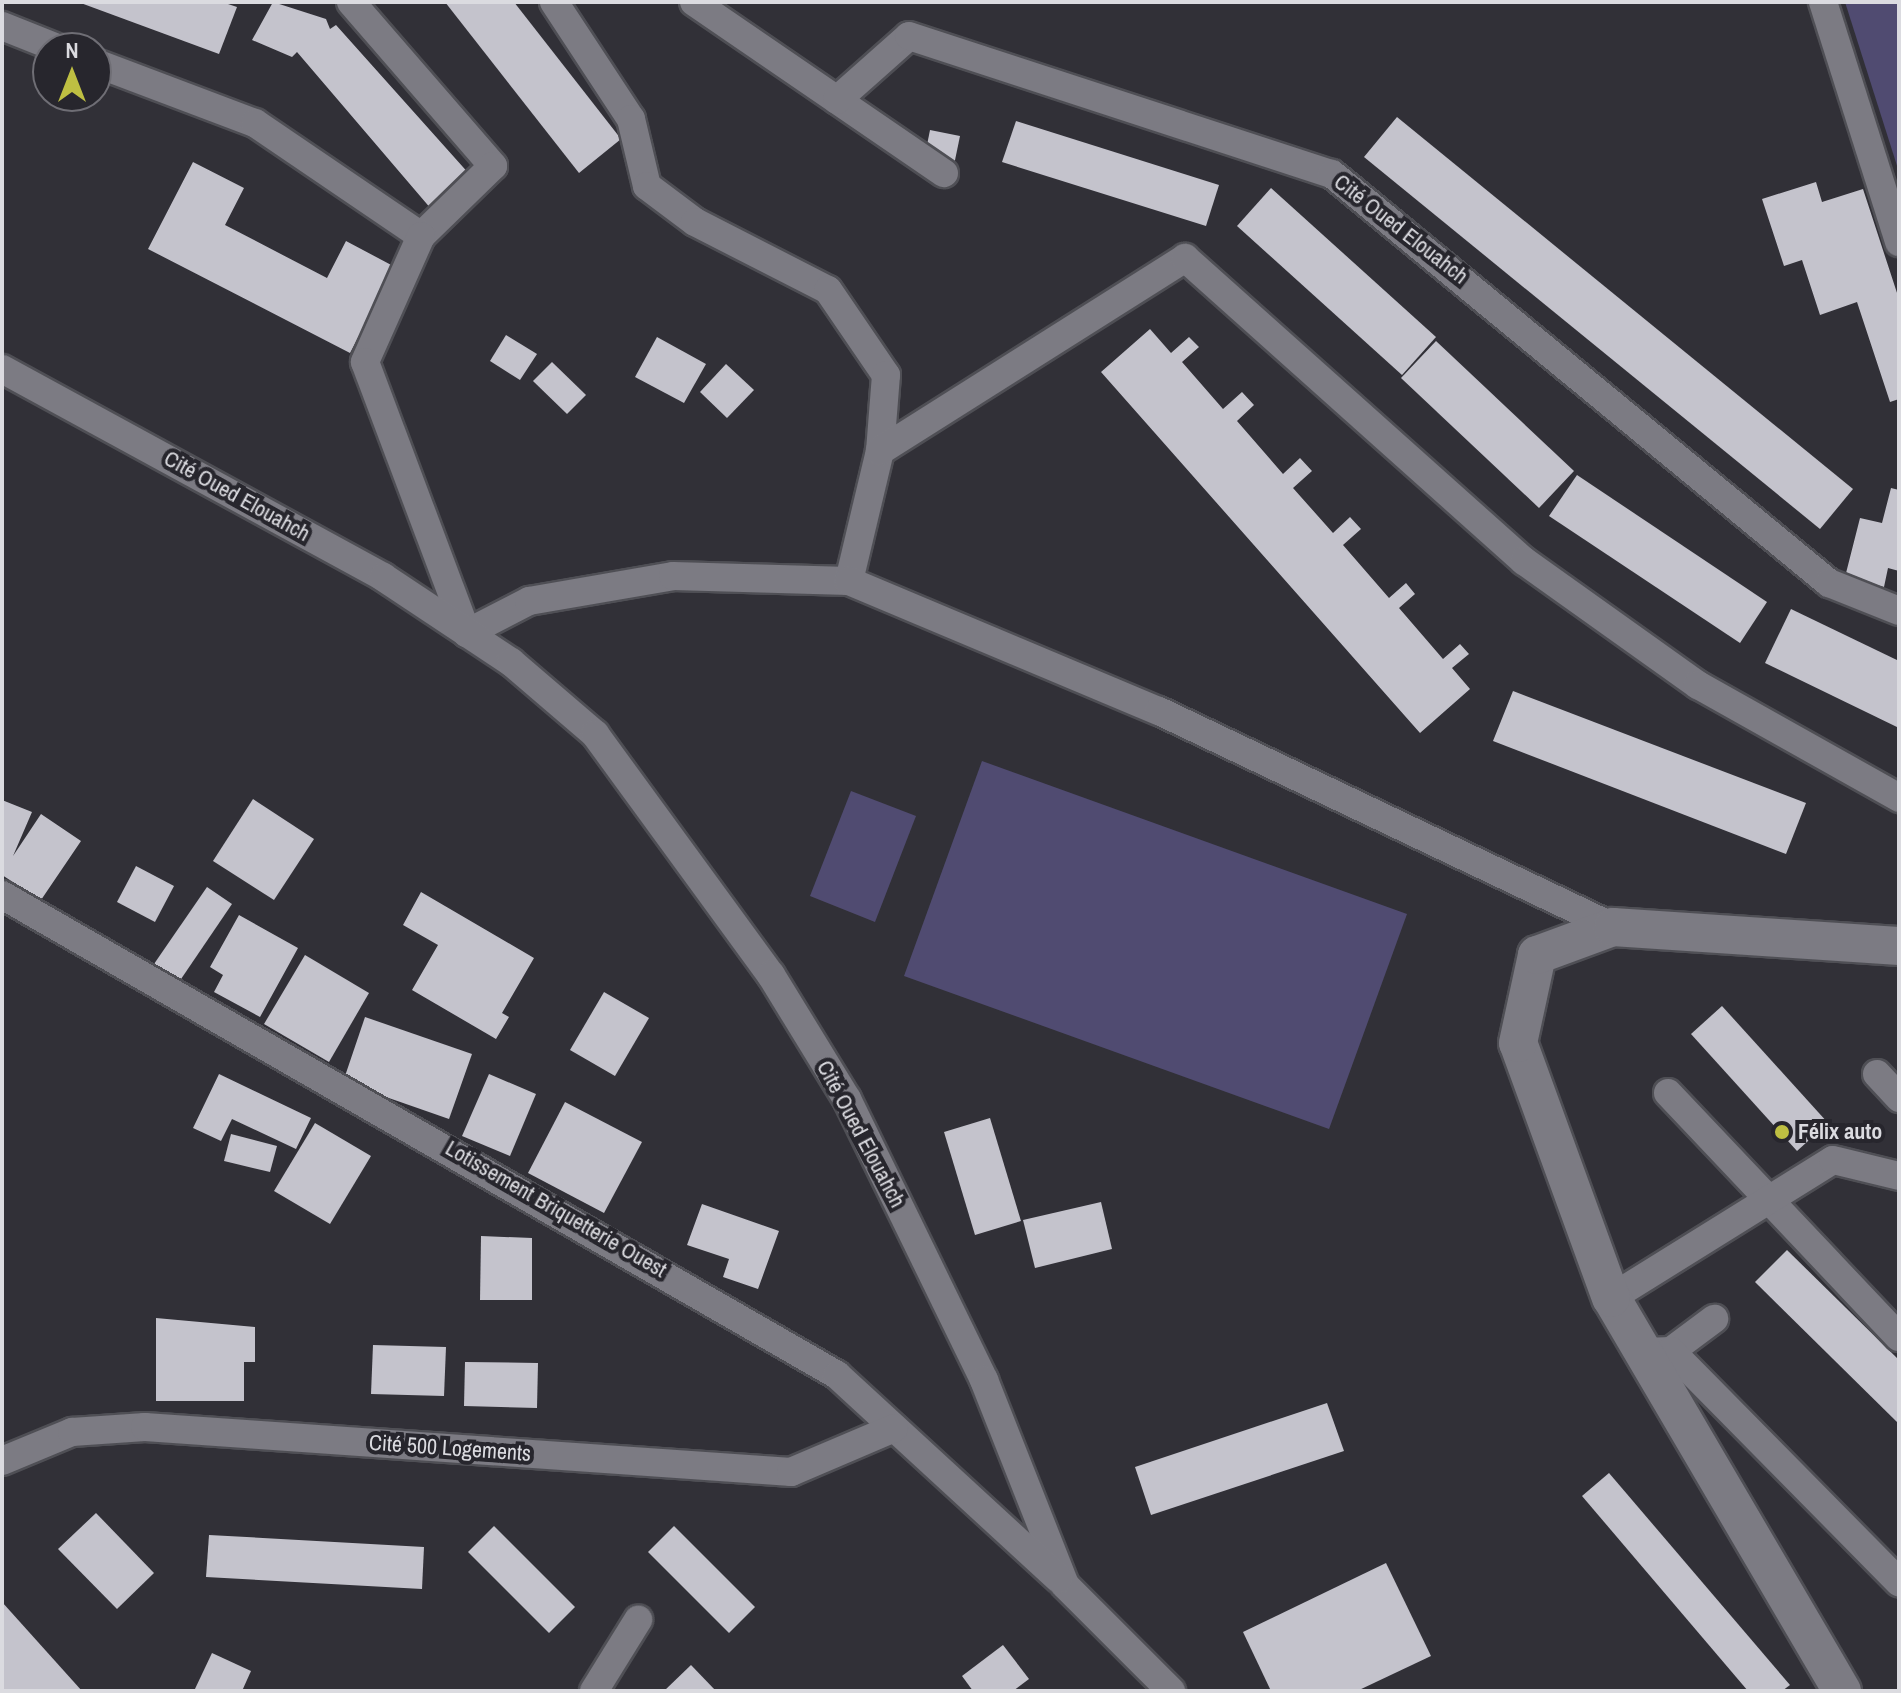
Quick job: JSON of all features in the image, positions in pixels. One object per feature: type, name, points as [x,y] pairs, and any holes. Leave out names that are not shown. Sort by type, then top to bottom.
[{"type":"main road","points":[[1842,1691],[1658,1352],[1611,1298],[1518,1043],[1537,955],[1613,927],[1899,946]]},
{"type":"street","points":[[351,2],[493,166],[421,236],[365,362],[467,633],[529,601],[673,576],[849,581],[1159,711],[1613,927]]},
{"type":"street","points":[[554,2],[631,119],[647,186],[695,222],[828,290],[886,375],[880,451],[849,581]]},
{"type":"street","points":[[694,2],[944,173]]},
{"type":"street","points":[[1823,2],[1899,242]]},
{"type":"street","points":[[2,26],[32,38]]},
{"type":"street","name":"Cité Oued Elouahch","points":[[837,100],[909,36],[1332,174],[1829,583],[1899,611]]},
{"type":"street","points":[[112,69],[255,123],[421,236]]},
{"type":"street","points":[[880,451],[1185,258],[1524,561],[1698,685],[1899,798]]},
{"type":"street","name":"Cité Oued Elouahch","points":[[2,369],[370,569],[467,633],[595,734],[771,975],[847,1099],[984,1380],[1065,1585],[1171,1691]]},
{"type":"street","name":"Lotissement Briquetterie Ouest","points":[[2,895],[757,1326],[837,1375],[1065,1585]]},
{"type":"street","points":[[1877,1074],[1899,1098]]},
{"type":"street","points":[[1668,1093],[1899,1337]]},
{"type":"street","points":[[1611,1298],[1833,1160],[1899,1176]]},
{"type":"street","points":[[1714,1319],[1658,1352],[1899,1582]]},
{"type":"street","name":"Cité 500 Logements","points":[[2,1461],[72,1432],[145,1427],[791,1472],[894,1428]]},
{"type":"street","points":[[594,1691],[638,1620]]},
{"type":"shaded area","points":[[1845,2],[1899,2],[1899,172]]},
{"type":"shaded area","points":[[982,761],[1407,914],[1329,1129],[904,976]]},
{"type":"shaded area","points":[[851,791],[916,816],[875,922],[810,896]]},
{"type":"building","points":[[78,2],[222,2],[237,7],[219,54]]},
{"type":"building","points":[[273,2],[326,19],[330,29],[336,25],[471,176],[432,210],[297,52],[292,57],[252,40]]},
{"type":"building","points":[[445,2],[514,2],[621,139],[579,173]]},
{"type":"building","points":[[1397,117],[1853,489],[1820,529],[1364,157]]},
{"type":"building","points":[[1016,121],[1219,185],[1206,226],[1002,162]]},
{"type":"building","points":[[930,130],[960,136],[954,165],[924,160]]},
{"type":"building","points":[[193,162],[244,188],[225,225],[327,278],[346,241],[395,267],[350,353],[148,249]]},
{"type":"building","points":[[1816,182],[1822,202],[1863,189],[1899,299],[1899,399],[1890,402],[1857,302],[1820,315],[1802,260],[1784,266],[1762,199]]},
{"type":"building","points":[[1271,188],[1436,337],[1402,375],[1237,226]]},
{"type":"building","points":[[1150,329],[1171,353],[1189,337],[1199,347],[1182,362],[1223,409],[1242,392],[1254,405],[1237,421],[1283,474],[1300,458],[1312,471],[1293,488],[1333,533],[1350,517],[1361,529],[1343,545],[1389,598],[1406,583],[1415,594],[1399,608],[1443,659],[1460,644],[1469,654],[1452,668],[1470,689],[1420,733],[1101,372]]},
{"type":"building","points":[[506,335],[537,354],[520,380],[490,361]]},
{"type":"building","points":[[657,337],[706,364],[684,403],[635,377]]},
{"type":"building","points":[[1436,341],[1574,471],[1539,508],[1401,378]]},
{"type":"building","points":[[552,362],[586,395],[567,414],[533,381]]},
{"type":"building","points":[[726,364],[754,390],[727,418],[700,392]]},
{"type":"building","points":[[1577,475],[1767,602],[1740,643],[1549,516]]},
{"type":"building","points":[[1891,488],[1899,490],[1899,571],[1888,568],[1884,587],[1845,577],[1860,518],[1882,523]]},
{"type":"building","points":[[1791,609],[1899,661],[1899,728],[1765,663]]},
{"type":"building","points":[[1513,691],[1806,803],[1786,854],[1493,741]]},
{"type":"building","points":[[253,799],[314,839],[274,900],[213,861]]},
{"type":"building","points":[[2,800],[32,812],[13,856],[41,814],[81,841],[41,900],[2,875]]},
{"type":"building","points":[[136,866],[174,886],[155,922],[117,902]]},
{"type":"building","points":[[207,887],[232,904],[179,982],[154,964]]},
{"type":"building","points":[[421,892],[534,958],[502,1013],[509,1017],[496,1039],[412,990],[438,945],[403,925]]},
{"type":"building","points":[[239,915],[298,948],[260,1017],[214,992],[223,975],[210,967]]},
{"type":"building","points":[[305,955],[369,993],[329,1062],[264,1024]]},
{"type":"building","points":[[604,992],[649,1018],[615,1076],[570,1050]]},
{"type":"building","points":[[1722,1006],[1828,1123],[1797,1151],[1691,1034]]},
{"type":"building","points":[[365,1017],[472,1054],[449,1119],[343,1082]]},
{"type":"building","points":[[219,1074],[311,1118],[296,1149],[232,1119],[221,1141],[193,1128]]},
{"type":"building","points":[[489,1074],[536,1094],[510,1156],[462,1136]]},
{"type":"building","points":[[565,1102],[642,1142],[604,1213],[528,1173]]},
{"type":"building","points":[[990,1118],[1021,1221],[975,1235],[944,1132]]},
{"type":"building","points":[[315,1123],[371,1156],[330,1224],[274,1191]]},
{"type":"building","points":[[231,1134],[277,1146],[270,1172],[224,1161]]},
{"type":"building","points":[[1101,1202],[1112,1249],[1035,1268],[1023,1220]]},
{"type":"building","points":[[702,1204],[779,1231],[758,1289],[723,1277],[729,1259],[687,1245]]},
{"type":"building","points":[[481,1236],[532,1238],[532,1300],[480,1300]]},
{"type":"building","points":[[1787,1250],[1899,1360],[1899,1424],[1755,1282]]},
{"type":"building","points":[[156,1318],[255,1327],[255,1362],[244,1362],[244,1401],[156,1401]]},
{"type":"building","points":[[373,1345],[446,1347],[444,1396],[371,1394]]},
{"type":"building","points":[[465,1362],[538,1363],[537,1408],[464,1406]]},
{"type":"building","points":[[1327,1403],[1344,1451],[1151,1515],[1135,1467]]},
{"type":"building","points":[[1609,1473],[1790,1685],[1782,1691],[1748,1691],[1582,1496]]},
{"type":"building","points":[[96,1513],[154,1573],[117,1609],[58,1549]]},
{"type":"building","points":[[494,1526],[575,1607],[549,1633],[468,1552]]},
{"type":"building","points":[[674,1526],[755,1607],[729,1633],[648,1552]]},
{"type":"building","points":[[209,1535],[424,1547],[422,1589],[206,1577]]},
{"type":"building","points":[[1386,1563],[1431,1656],[1357,1691],[1271,1691],[1243,1632]]},
{"type":"building","points":[[2,1602],[82,1691],[2,1691]]},
{"type":"building","points":[[1003,1645],[1029,1679],[1013,1691],[973,1691],[962,1676]]},
{"type":"building","points":[[212,1653],[251,1671],[242,1691],[194,1691]]},
{"type":"building","points":[[691,1665],[716,1691],[664,1691]]},
{"type":"place","name":"Félix auto","points":[[1782,1132]]}]
